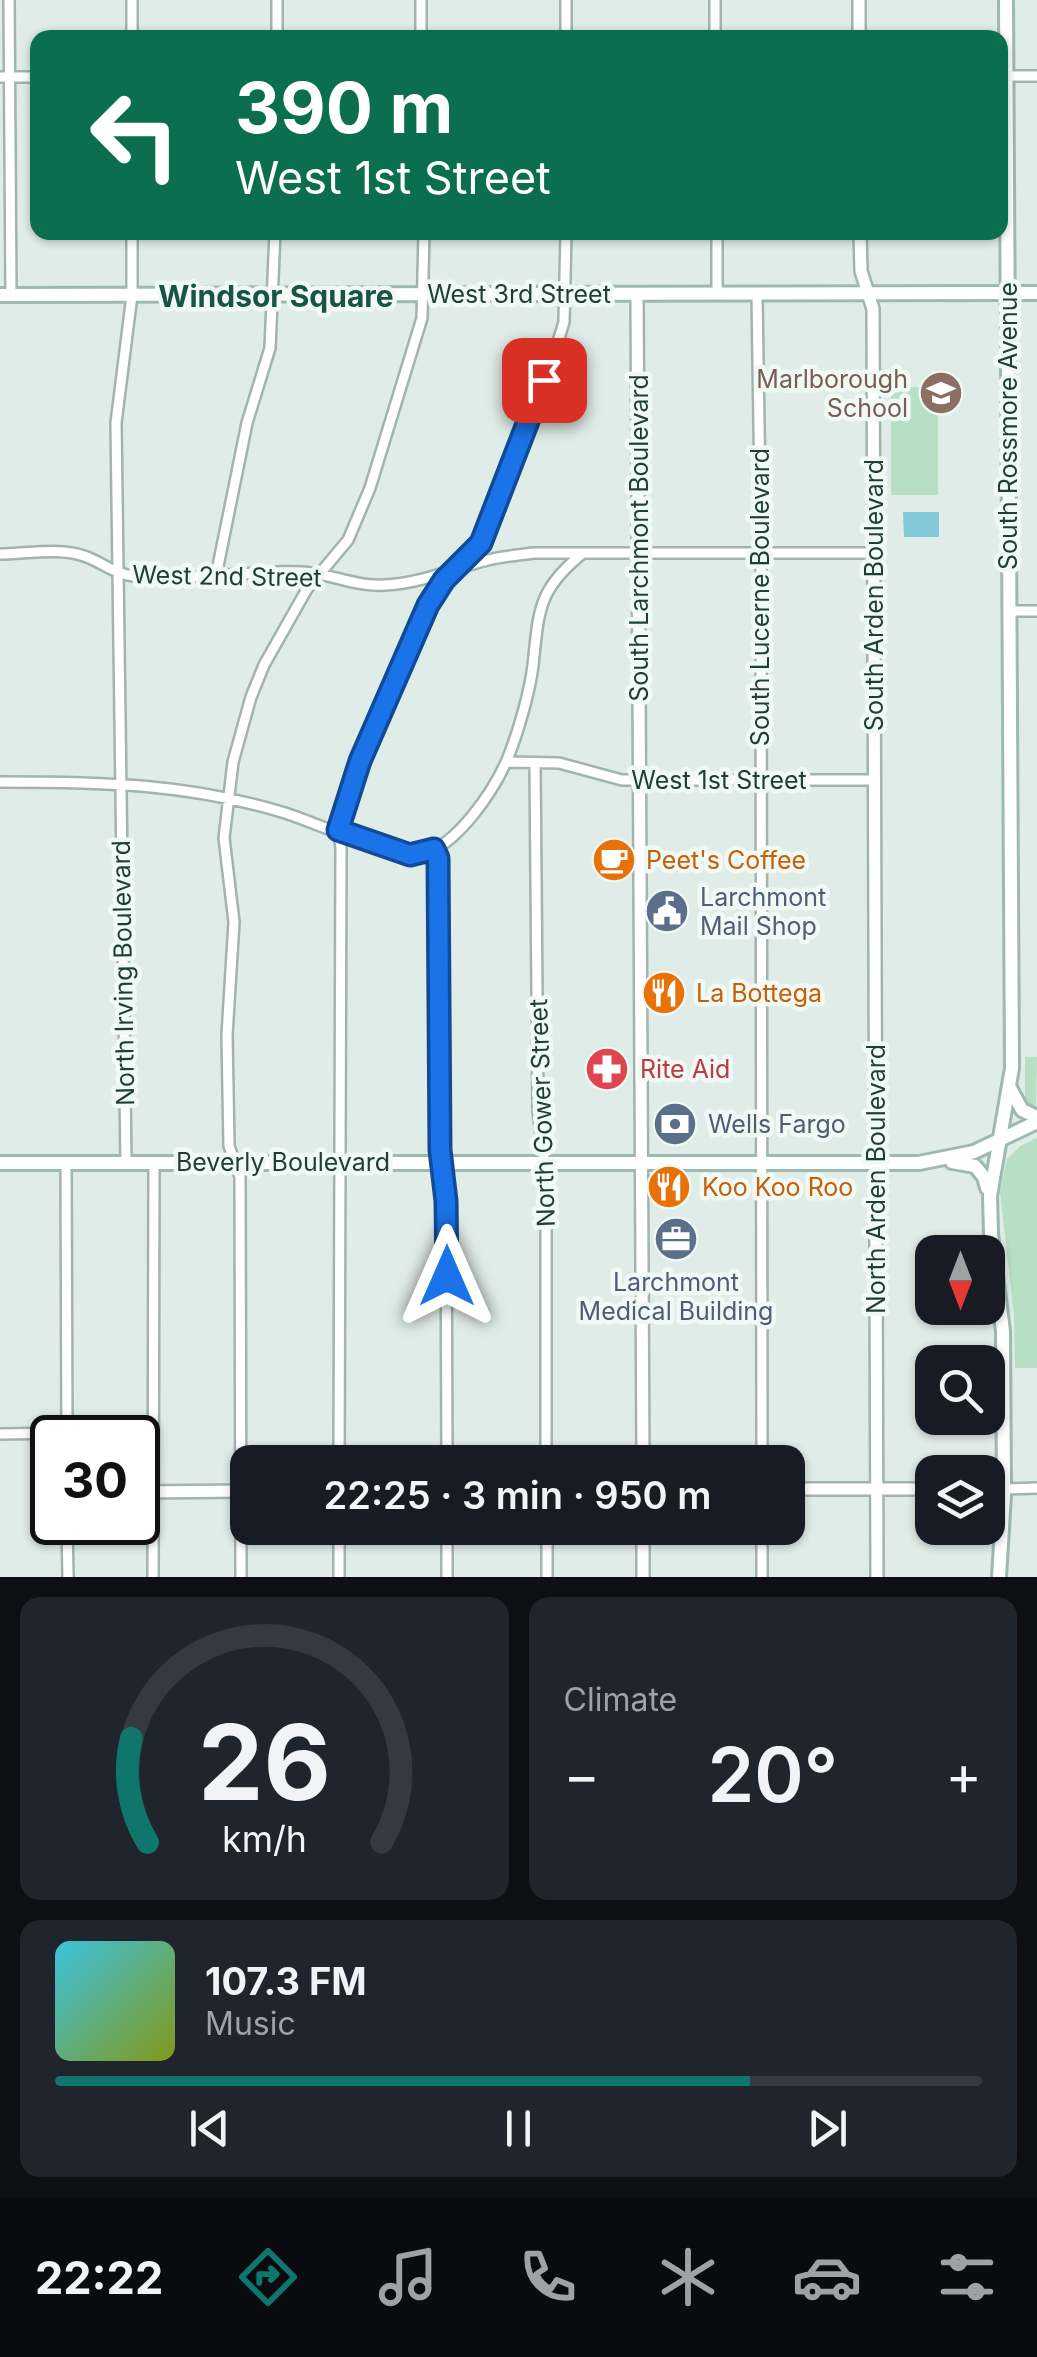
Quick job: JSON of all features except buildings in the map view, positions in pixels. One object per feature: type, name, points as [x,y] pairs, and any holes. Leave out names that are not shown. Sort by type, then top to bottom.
[{"type":"main road","name":"South Rossmore Avenue","points":[[1005,30],[1006,0]]},
{"type":"main road","name":"South Rossmore Avenue","points":[[990,1208],[994,1160],[1010,1088],[1006,240]]},
{"type":"main road","name":"West 3rd Street","points":[[6,295],[1037,293]]},
{"type":"main road","points":[[1010,1088],[1022,1110],[1037,1119]]},
{"type":"main road","name":"Beverly Boulevard","points":[[0,1163],[920,1164],[962,1156],[1037,1119]]},
{"type":"main road","points":[[920,1164],[962,1162],[976,1166],[984,1177],[1004,1331],[1004,1455]]},
{"type":"main road","points":[[999,1577],[1001,1545]]},
{"type":"street","points":[[6,295],[5,77],[9,0]]},
{"type":"street","points":[[132,0],[132,30]]},
{"type":"street","points":[[277,0],[277,30]]},
{"type":"street","points":[[421,0],[421,30]]},
{"type":"street","points":[[566,0],[566,30]]},
{"type":"street","points":[[715,0],[715,30]]},
{"type":"street","points":[[858,0],[859,30]]},
{"type":"street","points":[[1008,76],[1037,76]]},
{"type":"street","name":"North Irving Boulevard","points":[[126,1162],[116,423],[132,295],[132,240]]},
{"type":"street","points":[[216,576],[247,423],[270,348],[275,240]]},
{"type":"street","points":[[243,1445],[240,1177],[229,1146],[227,1035],[234,922],[224,838],[233,762],[251,697],[273,648],[320,573],[348,540],[370,488],[414,351],[424,295],[424,240]]},
{"type":"street","points":[[339,1445],[338,830],[360,761],[428,605],[444,580],[481,543],[564,322],[566,240]]},
{"type":"street","points":[[716,240],[717,294]]},
{"type":"street","name":"South Arden Boulevard","points":[[860,240],[860,271],[873,309],[874,780]]},
{"type":"street","name":"South Larchmont Boulevard","points":[[638,294],[643,1445]]},
{"type":"street","name":"South Lucerne Boulevard","points":[[757,294],[762,1445]]},
{"type":"street","name":"West 2nd Street","points":[[0,554],[69,552],[119,574],[164,578],[259,571],[320,573],[358,584],[385,586],[420,580],[492,558],[583,553],[874,553]]},
{"type":"street","points":[[0,782],[120,782],[228,797],[410,855],[441,847],[461,829],[506,762],[532,669],[540,603],[558,574],[583,553]]},
{"type":"street","points":[[1010,612],[1037,611]]},
{"type":"street","name":"West 1st Street","points":[[506,762],[559,763],[613,779],[640,781],[874,780]]},
{"type":"street","name":"North Gower Street","points":[[535,764],[546,1445]]},
{"type":"street","name":"North Arden Boulevard","points":[[874,780],[877,1577]]},
{"type":"street","points":[[434,849],[438,864],[440,1162],[446,1201],[447,1445]]},
{"type":"street","points":[[154,1162],[154,1415]]},
{"type":"street","points":[[66,1163],[67,1415]]},
{"type":"street","points":[[0,1434],[30,1435]]},
{"type":"street","points":[[1005,1489],[1037,1488]]},
{"type":"street","points":[[805,1490],[915,1489]]},
{"type":"street","points":[[160,1492],[230,1491]]},
{"type":"street","points":[[68,1545],[68,1577]]},
{"type":"street","points":[[153,1545],[153,1577]]},
{"type":"street","points":[[241,1577],[242,1545]]},
{"type":"street","points":[[339,1545],[339,1577]]},
{"type":"street","points":[[447,1545],[447,1577]]},
{"type":"street","points":[[547,1545],[547,1577]]},
{"type":"street","points":[[643,1545],[643,1577]]},
{"type":"street","points":[[762,1545],[762,1577]]},
{"type":"green space","points":[[891,387],[938,387],[938,495],[891,495]]},
{"type":"green space","points":[[1025,1057],[1037,1057],[1036,1107],[1025,1102]]},
{"type":"green space","points":[[1037,1138],[1037,1368],[1015,1368],[1014,1316],[1000,1192],[1007,1159],[1020,1146]]},
{"type":"water","points":[[903,512],[939,512],[939,537],[904,537]]},
{"type":"place","name":"Marlborough School","points":[[941,393]]},
{"type":"place","name":"Peet's Coffee","points":[[614,860]]},
{"type":"place","name":"Larchmont Mail Shop","points":[[667,911]]},
{"type":"place","name":"La Bottega","points":[[664,993]]},
{"type":"place","name":"Rite Aid","points":[[607,1069]]},
{"type":"place","name":"Wells Fargo","points":[[675,1124]]},
{"type":"place","name":"Koo Koo Roo","points":[[669,1187]]},
{"type":"place","name":"Larchmont Medical Building","points":[[676,1239]]},
{"type":"district","name":"Windsor Square","points":[[276,296]]},
{"type":"route","points":[[447,1276],[446,1201],[440,1150],[438,858],[434,849],[410,855],[338,830],[377,718],[428,605],[444,580],[481,543],[544,380]]}]
